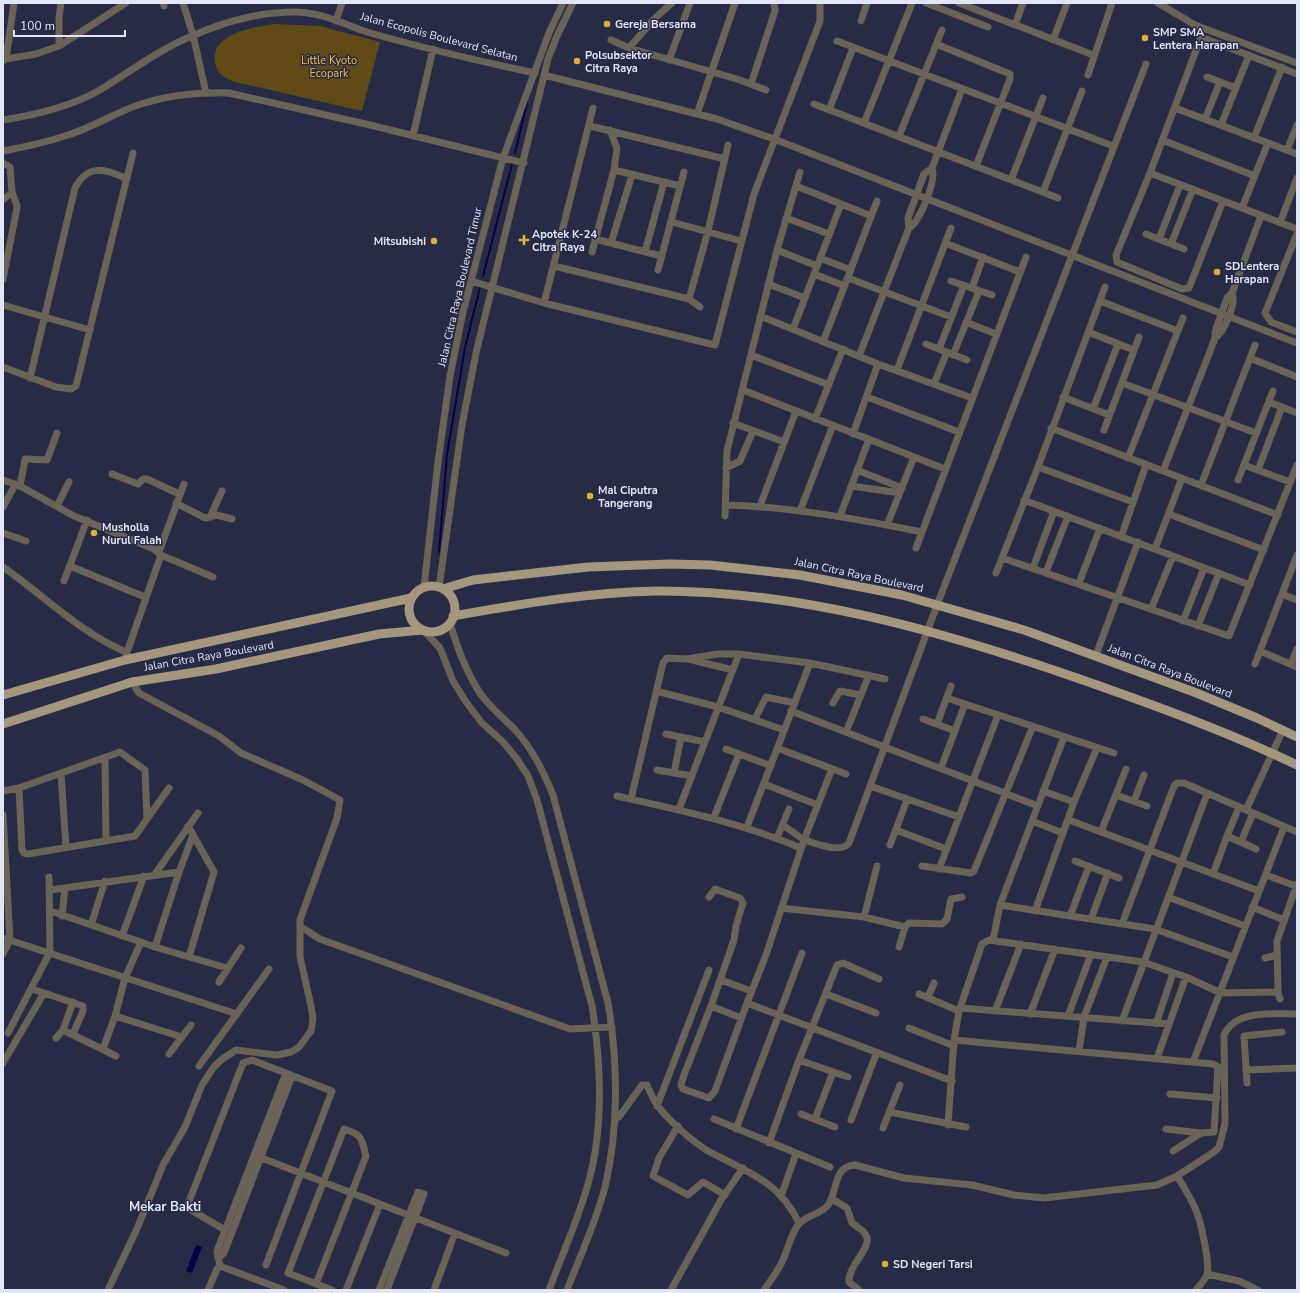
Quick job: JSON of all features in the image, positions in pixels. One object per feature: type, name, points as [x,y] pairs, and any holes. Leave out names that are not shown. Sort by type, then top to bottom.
[{"type":"main road","name":"Jalan Citra Raya Boulevard","points":[[441,588],[473,580],[578,568],[698,564],[740,567],[794,574],[879,590],[1024,630],[1201,694],[1297,737]]},
{"type":"main road","points":[[452,619],[455,610],[452,598],[441,588],[424,587],[411,598],[409,606],[412,621],[423,630],[438,631],[452,619],[548,599],[613,593],[690,592],[804,603],[900,622],[1039,665],[1107,688],[1254,745],[1297,765]]},
{"type":"main road","name":"Jalan Citra Raya Boulevard","points":[[3,695],[125,656],[411,598]]},
{"type":"main road","name":"Jalan Citra Raya Boulevard","points":[[3,724],[132,682],[216,669],[379,634],[423,630]]},
{"type":"street","points":[[14,3],[4,60],[36,54],[58,46],[122,4]]},
{"type":"street","points":[[58,46],[61,3]]},
{"type":"street","points":[[183,3],[193,35],[206,93]]},
{"type":"street","points":[[336,21],[342,3]]},
{"type":"street","name":"Jalan Citra Raya Boulevard Timur","points":[[424,587],[438,462],[450,376],[504,159],[548,33],[563,3]]},
{"type":"street","points":[[441,588],[462,425],[488,286],[524,163],[544,75],[557,36],[573,3]]},
{"type":"street","points":[[629,48],[653,20],[672,3]]},
{"type":"street","points":[[669,60],[690,3]]},
{"type":"street","points":[[697,114],[710,71],[735,3]]},
{"type":"street","points":[[751,84],[775,12],[774,3]]},
{"type":"street","points":[[473,282],[544,302],[715,344],[754,194],[770,148],[820,21],[820,3]]},
{"type":"street","points":[[864,123],[912,3]]},
{"type":"street","points":[[926,3],[988,27]]},
{"type":"street","points":[[959,3],[975,6],[1015,25],[1093,54]]},
{"type":"street","points":[[1015,25],[1023,3]]},
{"type":"street","points":[[1053,40],[1068,3]]},
{"type":"street","points":[[1088,74],[1093,54],[1112,3]]},
{"type":"street","points":[[1158,3],[1195,25],[1297,63]]},
{"type":"street","points":[[860,21],[866,4]]},
{"type":"street","name":"Jalan Ecopolis Boulevard Selatan","points":[[3,120],[38,113],[81,99],[97,91],[171,45],[217,26],[254,17],[295,12],[312,13],[433,52],[535,73]]},
{"type":"street","points":[[899,136],[942,30]]},
{"type":"street","points":[[1223,201],[1189,288],[1182,289],[1118,264],[1116,255],[1150,173],[1201,37],[1297,74]]},
{"type":"street","points":[[611,40],[629,48],[710,71],[766,90]]},
{"type":"street","points":[[837,41],[1113,146]]},
{"type":"street","points":[[936,44],[1010,74],[1010,79],[976,166]]},
{"type":"street","points":[[829,110],[854,48]]},
{"type":"street","points":[[412,136],[433,52]]},
{"type":"street","points":[[1221,125],[1249,56]]},
{"type":"street","points":[[783,824],[804,840],[839,848],[847,846],[937,605],[1073,256],[1113,146],[1146,64]]},
{"type":"street","points":[[1254,138],[1282,67]]},
{"type":"street","points":[[544,75],[697,114],[774,139],[925,203],[1073,256],[1223,318],[1297,342]]},
{"type":"street","points":[[1207,77],[1236,88]]},
{"type":"street","points":[[1205,119],[1220,82]]},
{"type":"street","points":[[859,356],[909,228],[908,218],[924,174],[932,168],[962,89]]},
{"type":"street","points":[[1043,192],[1082,91]]},
{"type":"street","points":[[3,151],[38,145],[70,135],[141,104],[172,96],[206,93],[229,93],[524,163]]},
{"type":"street","points":[[1011,180],[1043,98]]},
{"type":"street","points":[[814,104],[1058,198]]},
{"type":"street","points":[[544,302],[594,108]]},
{"type":"street","points":[[1175,108],[1297,154]]},
{"type":"street","points":[[1287,150],[1297,125]]},
{"type":"street","points":[[590,126],[725,159]]},
{"type":"street","points":[[592,252],[614,170],[617,148],[610,130]]},
{"type":"street","points":[[1162,140],[1255,176]]},
{"type":"street","points":[[1242,208],[1268,143]]},
{"type":"street","points":[[689,299],[708,231],[728,145]]},
{"type":"street","points":[[3,367],[56,387],[66,389],[74,388],[76,386],[133,153]]},
{"type":"street","points":[[3,163],[10,166],[12,192],[17,206],[3,279]]},
{"type":"street","points":[[909,228],[916,222],[925,203],[934,175],[932,168]]},
{"type":"street","points":[[30,378],[78,183],[93,171],[102,169],[127,178]]},
{"type":"street","points":[[614,170],[680,186]]},
{"type":"street","points":[[658,270],[672,222],[684,172]]},
{"type":"street","points":[[725,516],[727,451],[733,423],[743,390],[777,250],[800,172]]},
{"type":"street","points":[[1150,173],[1297,229]]},
{"type":"street","points":[[611,243],[632,175]]},
{"type":"street","points":[[1280,223],[1295,191],[1297,178]]},
{"type":"street","points":[[645,252],[664,182]]},
{"type":"street","points":[[1159,239],[1180,185]]},
{"type":"street","points":[[796,186],[871,216]]},
{"type":"street","points":[[1171,244],[1192,189]]},
{"type":"street","points":[[3,200],[12,192]]},
{"type":"street","points":[[823,342],[877,201]]},
{"type":"street","points":[[793,329],[841,204]]},
{"type":"street","points":[[1163,471],[1223,318],[1235,300],[1232,293],[1261,216]]},
{"type":"street","points":[[786,218],[829,234]]},
{"type":"street","points":[[672,222],[741,241]]},
{"type":"street","points":[[897,370],[951,228]]},
{"type":"street","points":[[1146,234],[1184,249]]},
{"type":"street","points":[[1297,234],[1266,313],[1271,322],[1297,332]]},
{"type":"street","points":[[595,239],[661,256]]},
{"type":"street","points":[[945,243],[1020,272]]},
{"type":"street","points":[[777,250],[817,266]]},
{"type":"street","points":[[820,258],[851,270]]},
{"type":"street","points":[[934,384],[966,322],[984,258]]},
{"type":"street","points":[[916,548],[1026,258]]},
{"type":"street","points":[[554,266],[689,299],[700,307]]},
{"type":"street","points":[[814,274],[845,286]]},
{"type":"street","points":[[848,278],[951,317]]},
{"type":"street","points":[[951,281],[992,295]]},
{"type":"street","points":[[768,284],[805,298]]},
{"type":"street","points":[[939,349],[964,285]]},
{"type":"street","points":[[996,573],[1038,467],[1051,428],[1105,287]]},
{"type":"street","points":[[1100,301],[1178,331]]},
{"type":"street","points":[[3,305],[90,330]]},
{"type":"street","points":[[760,316],[878,364],[972,398]]},
{"type":"street","points":[[1128,458],[1183,318]]},
{"type":"street","points":[[966,322],[996,334]]},
{"type":"street","points":[[1088,332],[1134,350]]},
{"type":"street","points":[[1104,430],[1140,337]]},
{"type":"street","points":[[926,344],[967,360]]},
{"type":"street","points":[[1093,409],[1118,344]]},
{"type":"street","points":[[1201,486],[1255,345]]},
{"type":"street","points":[[815,419],[843,350]]},
{"type":"street","points":[[751,355],[829,385]]},
{"type":"street","points":[[1250,358],[1297,377]]},
{"type":"street","points":[[853,434],[878,364]]},
{"type":"street","points":[[1122,383],[1256,433]]},
{"type":"street","points":[[743,390],[945,469]]},
{"type":"street","points":[[1238,480],[1273,391]]},
{"type":"street","points":[[867,397],[959,432]]},
{"type":"street","points":[[1063,397],[1109,415]]},
{"type":"street","points":[[1268,402],[1297,413]]},
{"type":"street","points":[[1258,470],[1282,407]]},
{"type":"street","points":[[760,506],[796,411]]},
{"type":"street","points":[[733,423],[784,442]]},
{"type":"street","points":[[800,511],[833,425]]},
{"type":"street","points":[[1051,428],[1278,515]]},
{"type":"street","points":[[726,468],[740,461],[753,431]]},
{"type":"street","points":[[3,507],[18,486],[25,459],[47,460],[56,433]]},
{"type":"street","points":[[840,516],[869,439]]},
{"type":"street","points":[[887,525],[914,457]]},
{"type":"street","points":[[1121,536],[1146,465]]},
{"type":"street","points":[[1244,465],[1290,482]]},
{"type":"street","points":[[1002,558],[1079,583],[1229,636],[1297,465]]},
{"type":"street","points":[[1038,467],[1133,502]]},
{"type":"street","points":[[857,470],[901,490]]},
{"type":"street","points":[[112,474],[136,484],[140,484],[143,479],[147,479],[179,494]]},
{"type":"street","points":[[1155,549],[1182,478]]},
{"type":"street","points":[[3,480],[212,577]]},
{"type":"street","points":[[57,506],[69,482]]},
{"type":"street","points":[[3,566],[81,627],[125,656],[179,494],[184,484]]},
{"type":"street","points":[[852,486],[901,490]]},
{"type":"street","points":[[210,517],[222,490]]},
{"type":"street","points":[[1024,500],[1250,585]]},
{"type":"street","points":[[176,503],[205,518],[220,515],[232,519]]},
{"type":"street","points":[[726,505],[760,506],[840,516],[922,532]]},
{"type":"street","points":[[1033,568],[1054,511]]},
{"type":"street","points":[[1169,514],[1264,550]]},
{"type":"street","points":[[1046,572],[1068,516]]},
{"type":"street","points":[[64,581],[87,520]]},
{"type":"street","points":[[1079,583],[1100,528]]},
{"type":"street","points":[[3,533],[26,541]]},
{"type":"street","points":[[1096,655],[1116,596],[1138,542]]},
{"type":"street","points":[[1151,608],[1173,556]]},
{"type":"street","points":[[1255,664],[1296,559]]},
{"type":"street","points":[[70,566],[145,596]]},
{"type":"street","points":[[1183,621],[1204,568]]},
{"type":"street","points":[[1198,626],[1219,573]]},
{"type":"street","points":[[1282,594],[1297,600]]},
{"type":"street","points":[[452,619],[468,674],[494,712],[515,730],[531,750],[542,769],[550,788],[599,966],[612,1027],[615,1118],[610,1160],[604,1188],[596,1214],[566,1290]]},
{"type":"street","points":[[423,630],[440,648],[453,681],[466,702],[482,723],[508,748],[528,776],[537,800],[583,970],[595,1028],[598,1104],[594,1157],[580,1208],[549,1290]]},
{"type":"street","points":[[1260,651],[1294,666],[1297,649]]},
{"type":"street","points":[[686,659],[718,654],[739,654],[810,663],[885,678]]},
{"type":"street","points":[[678,810],[739,654]]},
{"type":"street","points":[[631,799],[664,660],[667,658],[686,659],[733,670]]},
{"type":"street","points":[[748,827],[810,663]]},
{"type":"street","points":[[846,732],[869,675]]},
{"type":"street","points":[[108,1290],[136,1231],[163,1165],[185,1127],[202,1085],[213,1068],[221,1060],[236,1050],[277,1055],[291,1052],[300,1047],[307,1038],[312,1019],[300,957],[300,920],[337,818],[340,800],[303,780],[234,749],[230,743],[219,736],[139,693],[132,682]]},
{"type":"street","points":[[936,724],[951,686]]},
{"type":"street","points":[[656,691],[718,707],[784,730]]},
{"type":"street","points":[[833,702],[840,691],[861,695]]},
{"type":"street","points":[[755,719],[766,697],[795,703]]},
{"type":"street","points":[[947,698],[1114,753]]},
{"type":"street","points":[[941,768],[965,704]]},
{"type":"street","points":[[792,711],[1038,806]]},
{"type":"street","points":[[939,869],[998,715]]},
{"type":"street","points":[[923,718],[955,731]]},
{"type":"street","points":[[922,866],[973,873],[1032,726]]},
{"type":"street","points":[[1241,842],[1250,812],[1272,753],[1283,730]]},
{"type":"street","points":[[666,734],[705,742]]},
{"type":"street","points":[[674,773],[681,737]]},
{"type":"street","points":[[992,940],[1000,906],[1064,737]]},
{"type":"street","points":[[777,748],[846,774]]},
{"type":"street","points":[[1035,911],[1069,820],[1074,802],[1097,748]]},
{"type":"street","points":[[726,749],[771,766]]},
{"type":"street","points":[[3,791],[19,788],[61,774],[105,759],[120,752],[145,770],[147,818]]},
{"type":"street","points":[[714,818],[739,754]]},
{"type":"street","points":[[105,759],[106,840]]},
{"type":"street","points":[[1102,832],[1126,769]]},
{"type":"street","points":[[657,770],[692,776]]},
{"type":"street","points":[[709,897],[715,889],[743,900],[734,940],[721,980],[681,1085],[683,1089],[706,1097],[712,1096],[747,1004],[750,991],[766,955],[801,848],[832,770]]},
{"type":"street","points":[[61,774],[66,848]]},
{"type":"street","points":[[1134,801],[1144,775]]},
{"type":"street","points":[[1122,924],[1174,786],[1177,783],[1184,783],[1297,832]]},
{"type":"street","points":[[764,784],[818,805]]},
{"type":"street","points":[[870,786],[959,817]]},
{"type":"street","points":[[19,788],[23,852],[28,854],[135,836],[169,788]]},
{"type":"street","points":[[1043,792],[1074,802]]},
{"type":"street","points":[[1122,1021],[1142,962],[1182,862],[1207,794]]},
{"type":"street","points":[[1116,795],[1147,806]]},
{"type":"street","points":[[617,796],[748,827],[801,848]]},
{"type":"street","points":[[890,845],[908,800]]},
{"type":"street","points":[[1213,874],[1239,807]]},
{"type":"street","points":[[777,838],[788,809]]},
{"type":"street","points":[[154,874],[198,813]]},
{"type":"street","points":[[3,815],[7,939],[3,954]]},
{"type":"street","points":[[1069,820],[1259,891]]},
{"type":"street","points":[[1032,821],[1063,834]]},
{"type":"street","points":[[188,826],[214,872],[189,957]]},
{"type":"street","points":[[1193,1062],[1284,827]]},
{"type":"street","points":[[896,830],[946,849]]},
{"type":"street","points":[[155,947],[179,872],[193,835]]},
{"type":"street","points":[[1227,836],[1256,849]]},
{"type":"street","points":[[1075,861],[1119,878]]},
{"type":"street","points":[[864,917],[876,866]]},
{"type":"street","points":[[1070,916],[1089,866]]},
{"type":"street","points":[[50,890],[154,874],[179,872]]},
{"type":"street","points":[[1091,919],[1108,873]]},
{"type":"street","points":[[122,936],[144,876]]},
{"type":"street","points":[[948,1125],[954,1043],[959,1009],[982,944],[992,940],[1142,962],[1186,977],[1221,993],[1280,995],[1277,955],[1278,941],[1284,920],[1294,904],[1297,885],[1266,876]]},
{"type":"street","points":[[18,1038],[6,1032],[32,989],[50,952],[49,877]]},
{"type":"street","points":[[91,925],[105,881]]},
{"type":"street","points":[[62,916],[66,888]]},
{"type":"street","points":[[899,947],[905,927],[909,923],[942,924],[946,919],[951,899],[962,897]]},
{"type":"street","points":[[1168,897],[1245,926]]},
{"type":"street","points":[[1000,906],[1156,929],[1233,957]]},
{"type":"street","points":[[1252,907],[1284,920]]},
{"type":"street","points":[[782,908],[864,917],[905,927]]},
{"type":"street","points":[[50,911],[155,947],[227,968]]},
{"type":"street","points":[[301,927],[320,939],[570,1029],[612,1027]]},
{"type":"street","points":[[7,939],[237,1014]]},
{"type":"street","points":[[103,1050],[115,1016],[125,978],[141,942]]},
{"type":"street","points":[[995,1011],[1021,944]]},
{"type":"street","points":[[219,982],[241,948]]},
{"type":"street","points":[[1030,1014],[1055,949]]},
{"type":"street","points":[[736,1129],[802,953]]},
{"type":"street","points":[[1068,1016],[1091,954]]},
{"type":"street","points":[[1265,958],[1277,955]]},
{"type":"street","points":[[1079,1051],[1084,1017],[1107,957]]},
{"type":"street","points":[[769,1143],[799,1060],[837,965],[841,962],[879,979]]},
{"type":"street","points":[[199,1066],[269,969]]},
{"type":"street","points":[[658,1106],[709,970]]},
{"type":"street","points":[[1156,1024],[1174,973]]},
{"type":"street","points":[[1157,1058],[1186,977]]},
{"type":"street","points":[[721,980],[750,991]]},
{"type":"street","points":[[928,997],[934,982]]},
{"type":"street","points":[[32,989],[82,1005],[84,1009],[73,1034]]},
{"type":"street","points":[[3,1063],[44,993]]},
{"type":"street","points":[[826,994],[876,1013]]},
{"type":"street","points":[[920,994],[959,1009],[1169,1024]]},
{"type":"street","points":[[56,1038],[63,1030],[73,1002]]},
{"type":"street","points":[[747,1004],[952,1081]]},
{"type":"street","points":[[711,1006],[741,1018]]},
{"type":"street","points":[[764,1290],[782,1262],[799,1223],[824,1209],[832,1199],[835,1182],[842,1169],[851,1165],[904,1178],[972,1185],[1014,1195],[1044,1198],[1157,1185],[1177,1176],[1214,1152],[1221,1143],[1225,1124],[1224,1035],[1228,1028],[1250,1016],[1263,1014],[1297,1014]]},
{"type":"street","points":[[115,1016],[182,1037]]},
{"type":"street","points":[[169,1054],[191,1025]]},
{"type":"street","points":[[909,1028],[954,1043],[1079,1051],[1157,1058],[1213,1064],[1218,1067],[1215,1131],[1212,1133],[1201,1133],[1166,1129]]},
{"type":"street","points":[[63,1030],[116,1056]]},
{"type":"street","points":[[1247,1083],[1244,1036],[1282,1032]]},
{"type":"street","points":[[851,1120],[877,1052]]},
{"type":"street","points":[[225,1230],[191,1210],[188,1204],[243,1063],[252,1060],[332,1091],[266,1265]]},
{"type":"street","points":[[799,1060],[848,1077]]},
{"type":"street","points":[[1246,1070],[1297,1068]]},
{"type":"street","points":[[815,1119],[834,1072]]},
{"type":"street","points":[[220,1266],[217,1251],[257,1156],[289,1074]]},
{"type":"street","points":[[615,1118],[620,1117],[642,1085],[647,1085],[658,1106],[678,1126],[708,1151],[743,1168],[771,1185],[781,1196],[799,1223]]},
{"type":"street","points":[[883,1128],[900,1085]]},
{"type":"street","points":[[1170,1094],[1217,1098]]},
{"type":"street","points":[[889,1112],[966,1128]]},
{"type":"street","points":[[801,1114],[835,1128]]},
{"type":"street","points":[[714,1119],[830,1167]]},
{"type":"street","points":[[678,1126],[659,1158],[653,1176],[684,1194],[691,1193],[703,1182],[725,1194]]},
{"type":"street","points":[[316,1284],[366,1156],[361,1137],[358,1133],[344,1128],[288,1273],[316,1284],[332,1290]]},
{"type":"street","points":[[1173,1151],[1201,1133]]},
{"type":"street","points":[[781,1196],[796,1154]]},
{"type":"street","points":[[257,1156],[506,1253]]},
{"type":"street","points":[[218,1258],[224,1253],[257,1156]]},
{"type":"street","points":[[671,1290],[695,1244],[725,1194],[743,1168]]},
{"type":"street","points":[[1177,1176],[1190,1196],[1200,1217],[1207,1258],[1207,1274],[1196,1290]]},
{"type":"street","points":[[832,1199],[847,1208],[852,1223],[865,1234],[868,1240],[849,1276],[849,1282],[859,1290]]},
{"type":"street","points":[[346,1290],[380,1204]]},
{"type":"street","points":[[380,1290],[412,1216]]},
{"type":"street","points":[[387,1290],[412,1216]]},
{"type":"street","points":[[434,1290],[455,1233]]},
{"type":"street","points":[[208,1290],[217,1269],[220,1266]]},
{"type":"street","points":[[220,1266],[284,1290]]},
{"type":"street","points":[[1207,1274],[1238,1282],[1258,1290]]},
{"type":"green space","name":"Little Kyoto Ecopark","points":[[274,24],[320,26],[380,42],[362,111],[235,82],[219,73],[215,62],[215,52],[219,44],[226,38],[236,33],[256,27]]},
{"type":"shaded area","points":[[196,1245],[202,1247],[192,1273],[186,1271]]},
{"type":"waterway","points":[[515,153],[527,103]]},
{"type":"waterway","points":[[483,276],[512,164]]},
{"type":"waterway","points":[[439,552],[447,454],[465,348],[480,287]]},
{"type":"place","name":"Gereja Bersama","points":[[607,24]]},
{"type":"place","name":"SMP SMA Lentera Harapan","points":[[1145,38]]},
{"type":"place","name":"Polsubsektor Citra Raya","points":[[577,61]]},
{"type":"place","name":"Apotek K-24 Citra Raya","points":[[524,240]]},
{"type":"place","name":"Mitsubishi","points":[[434,241]]},
{"type":"place","name":"SDLentera Harapan","points":[[1217,272]]},
{"type":"place","name":"Mal Ciputra Tangerang","points":[[590,496]]},
{"type":"place","name":"Musholla Nurul Falah","points":[[94,533]]},
{"type":"place","name":"SD Negeri Tarsi","points":[[885,1264]]},
{"type":"district","name":"Mekar Bakti","points":[[165,1207]]}]
